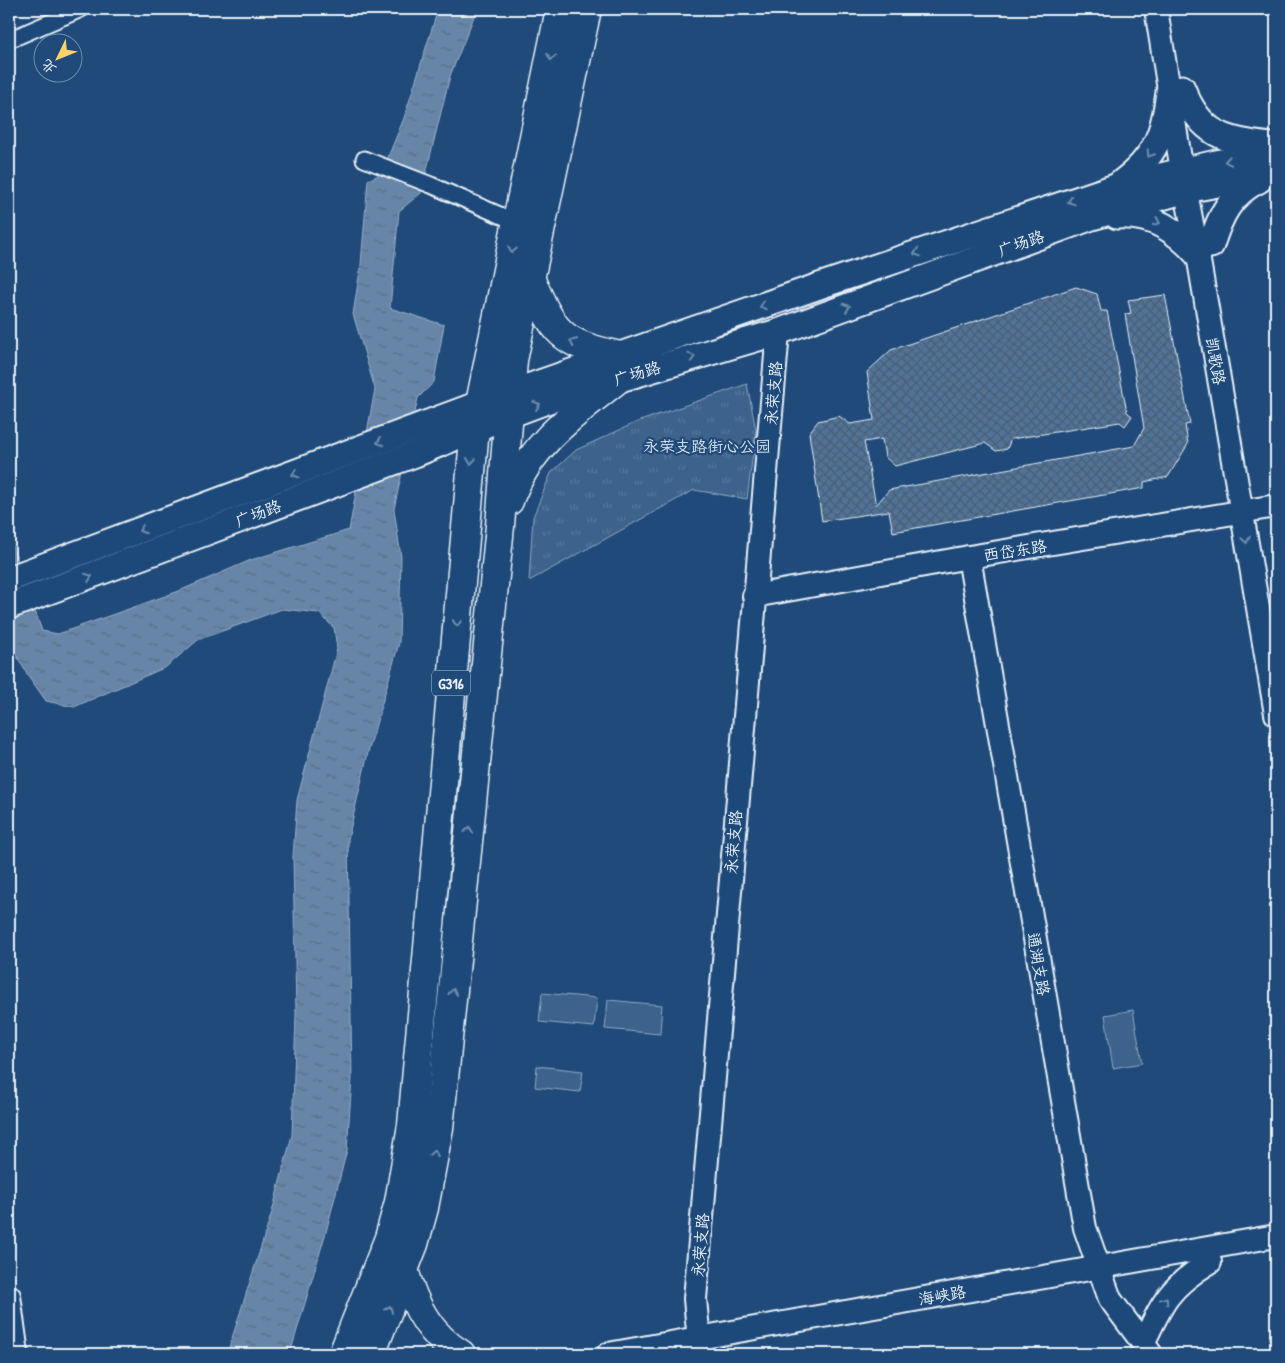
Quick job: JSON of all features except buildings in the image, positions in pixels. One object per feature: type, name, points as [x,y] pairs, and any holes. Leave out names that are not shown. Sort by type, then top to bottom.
[{"type":"highway","name":"G316","points":[[343,1354],[389,1238],[399,1202],[412,1125],[477,416],[518,223],[560,9]]},
{"type":"highway","name":"G316","points":[[371,1354],[404,1269],[424,1208],[439,1128],[500,526],[513,360],[587,9]]},
{"type":"highway","points":[[500,526],[514,484],[529,459],[545,440],[574,414],[619,367],[567,340],[553,326],[530,278]]},
{"type":"highway","points":[[404,1269],[414,1301],[429,1326],[449,1347],[460,1354]]},
{"type":"main road","points":[[1176,90],[1194,114],[1215,134],[1228,139],[1276,146]]},
{"type":"main road","points":[[1116,187],[1136,172],[1154,149],[1176,90]]},
{"type":"main road","points":[[1092,217],[1130,215],[1155,220],[1204,250],[1227,205],[1249,185],[1275,167]]},
{"type":"main road","name":"广场路","points":[[9,606],[43,594],[341,469],[421,426],[477,416],[619,367],[1116,187],[1275,167]]},
{"type":"main road","name":"广场路","points":[[619,367],[778,332],[1191,179]]},
{"type":"main road","name":"广场路","points":[[20,575],[341,469],[415,454],[477,416]]},
{"type":"street","points":[[9,40],[81,9]]},
{"type":"street","name":"凯歌路","points":[[1156,9],[1176,90],[1204,250],[1258,509],[1276,623]]},
{"type":"street","name":"凯歌路","points":[[1172,9],[1176,90]]},
{"type":"street","points":[[364,159],[431,185],[518,223]]},
{"type":"street","name":"永荣支路","points":[[694,1348],[695,1299],[778,332]]},
{"type":"street","name":"凯歌路","points":[[1258,509],[1276,714]]},
{"type":"street","name":"西岱东路","points":[[754,596],[969,557],[1258,509]]},
{"type":"street","name":"通湖支路","points":[[969,557],[1085,1228],[1110,1299],[1147,1349]]},
{"type":"street","name":"海峡路","points":[[608,1354],[694,1348],[1101,1274],[1276,1236]]},
{"type":"street","name":"海峡路","points":[[1101,1274],[1210,1262],[1276,1250]]},
{"type":"street","points":[[1147,1349],[1169,1294],[1188,1276],[1210,1262]]},
{"type":"street","points":[[9,1296],[17,1354]]},
{"type":"green space","name":"永荣支路街心公园","points":[[747,384],[756,430],[747,499],[694,490],[529,581],[533,517],[551,473],[576,450],[637,422]]},
{"type":"green space","points":[[542,993],[597,998],[594,1027],[539,1022]]},
{"type":"green space","points":[[608,1000],[662,1005],[660,1034],[605,1029]]},
{"type":"green space","points":[[1133,1010],[1142,1063],[1113,1068],[1105,1015]]},
{"type":"green space","points":[[537,1066],[583,1071],[580,1092],[535,1087]]},
{"type":"water","points":[[438,9],[477,9],[450,76],[421,193],[399,211],[390,308],[444,325],[434,382],[418,398],[394,509],[401,557],[399,643],[368,753],[348,839],[352,1078],[347,1150],[326,1232],[290,1354],[227,1354],[272,1212],[292,1135],[296,1014],[293,857],[297,800],[337,649],[334,628],[319,613],[282,609],[198,640],[166,667],[74,707],[46,701],[27,674],[9,642],[9,535],[42,631],[58,634],[179,591],[251,560],[349,530],[375,389],[353,314],[361,264],[368,180],[381,174],[404,118]]}]
